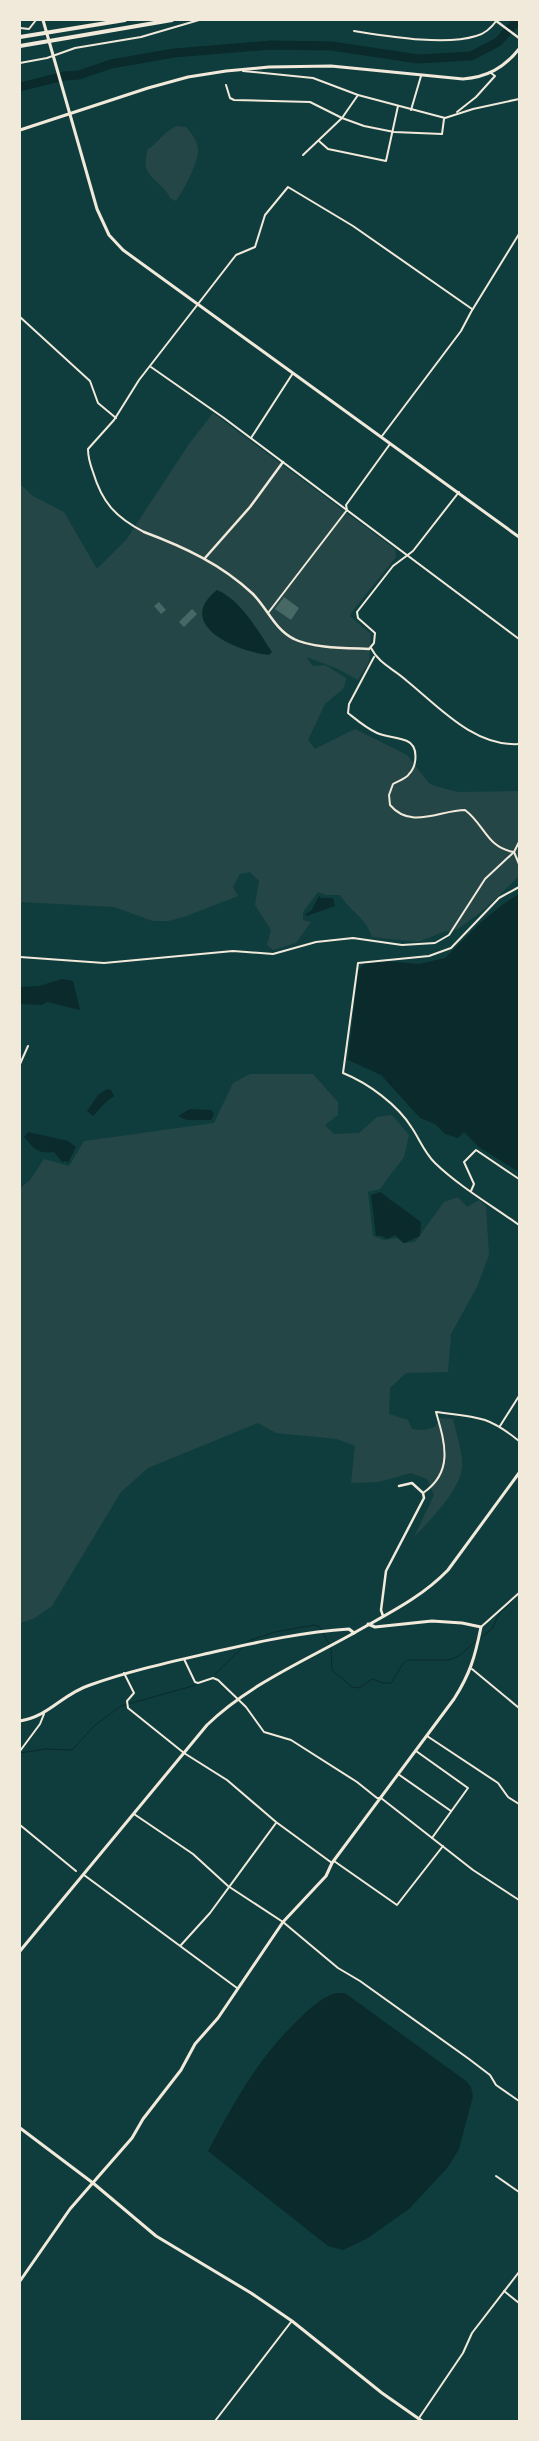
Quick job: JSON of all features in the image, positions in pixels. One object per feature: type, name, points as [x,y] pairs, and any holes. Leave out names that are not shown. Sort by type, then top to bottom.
[{"type":"highway","points":[[20,37],[125,20]]},
{"type":"highway","points":[[20,46],[172,20]]},
{"type":"main road","points":[[43,20],[52,58],[97,209],[109,235],[123,250],[519,536]]},
{"type":"main road","points":[[20,130],[188,77],[241,70],[331,66],[463,79],[478,78],[491,73],[505,64],[519,49]]},
{"type":"main road","points":[[20,1951],[207,1725],[237,1699],[424,1592],[448,1570],[519,1473]]},
{"type":"main road","points":[[20,2281],[44,2244],[132,2138],[143,2118],[180,2070],[195,2044],[218,2018],[283,1922],[326,1876],[333,1862],[454,1700],[472,1669],[481,1627],[440,1621],[375,1627],[368,1624]]},
{"type":"main road","points":[[20,1721],[44,1714],[76,1690],[124,1673],[305,1633],[349,1629],[354,1633]]},
{"type":"main road","points":[[20,2128],[93,2183],[156,2236],[251,2293],[420,2420]]},
{"type":"street","points":[[20,28],[29,28],[36,20]]},
{"type":"street","points":[[55,20],[77,20]]},
{"type":"street","points":[[20,63],[52,58],[75,48],[141,37],[200,20]]},
{"type":"street","points":[[354,31],[397,37],[464,38],[477,36],[487,31],[497,21],[519,38]]},
{"type":"street","points":[[241,70],[313,78],[358,95],[444,118],[519,99]]},
{"type":"street","points":[[455,114],[487,86],[495,76],[491,73]]},
{"type":"street","points":[[411,110],[421,75]]},
{"type":"street","points":[[226,85],[230,98],[234,100],[310,102],[342,118],[364,126],[392,131],[442,134],[444,118]]},
{"type":"street","points":[[303,155],[342,118],[358,95]]},
{"type":"street","points":[[319,141],[328,149],[386,160],[398,106]]},
{"type":"street","points":[[370,648],[302,642],[286,634],[250,592],[205,558],[181,546],[144,532],[113,511],[103,500],[91,466],[88,449],[116,418],[139,380],[151,367],[197,303],[236,255],[255,247],[265,215],[288,187],[352,226],[472,309]]},
{"type":"street","points":[[382,436],[456,339],[472,309],[519,234]]},
{"type":"street","points":[[20,317],[90,381],[98,403],[116,418]]},
{"type":"street","points":[[151,367],[251,438],[519,639]]},
{"type":"street","points":[[251,438],[293,373]]},
{"type":"street","points":[[268,612],[347,510],[346,506],[391,443]]},
{"type":"street","points":[[205,558],[250,507],[283,462]]},
{"type":"street","points":[[370,648],[374,643],[374,632],[358,618],[357,612],[393,566],[408,556],[458,492]]},
{"type":"street","points":[[370,648],[374,657],[406,679],[435,706],[462,726],[490,740],[519,744]]},
{"type":"street","points":[[374,657],[349,704],[348,713],[367,728],[380,734],[407,741],[413,745],[416,753],[412,772],[393,784],[389,795],[390,805],[401,815],[426,818],[442,816],[450,810],[465,810],[484,828],[492,843],[506,851],[514,852]]},
{"type":"street","points":[[20,957],[104,964],[233,951],[273,954],[316,942],[353,938],[402,945],[436,944],[449,935],[485,879],[514,852],[519,842]]},
{"type":"street","points":[[514,852],[519,864]]},
{"type":"street","points":[[519,887],[499,898],[451,948],[444,952],[429,956],[362,961],[357,966],[343,1073],[364,1084],[388,1101],[412,1128],[425,1153],[472,1192],[519,1225]]},
{"type":"street","points":[[20,1064],[28,1046]]},
{"type":"street","points":[[472,1192],[474,1184],[464,1162],[476,1150],[519,1179]]},
{"type":"street","points":[[500,1426],[519,1396]]},
{"type":"street","points":[[383,1616],[381,1610],[386,1571],[423,1502],[423,1493],[438,1480],[444,1464],[442,1430],[436,1412],[485,1418],[519,1440]]},
{"type":"street","points":[[399,1486],[412,1484],[423,1493]]},
{"type":"street","points":[[481,1627],[519,1593]]},
{"type":"street","points":[[184,1659],[198,1683],[213,1678],[218,1680],[254,1716],[264,1732],[291,1740],[349,1776],[519,1900]]},
{"type":"street","points":[[472,1669],[519,1708]]},
{"type":"street","points":[[124,1673],[134,1693],[134,1696],[127,1701],[128,1708],[184,1753],[227,1780],[276,1822],[397,1905],[443,1846]]},
{"type":"street","points":[[21,1751],[40,1724],[44,1714]]},
{"type":"street","points":[[426,1735],[498,1783],[508,1797],[519,1804]]},
{"type":"street","points":[[415,1751],[468,1788],[432,1838]]},
{"type":"street","points":[[398,1774],[451,1811]]},
{"type":"street","points":[[134,1814],[193,1854],[228,1886],[283,1922],[338,1968],[367,1986],[469,2059],[490,2075],[496,2085],[519,2101]]},
{"type":"street","points":[[181,1945],[210,1913],[276,1822]]},
{"type":"street","points":[[20,1826],[76,1871]]},
{"type":"street","points":[[83,1874],[237,1988]]},
{"type":"street","points":[[496,2176],[519,2192]]},
{"type":"street","points":[[420,2420],[463,2353],[472,2333],[519,2272]]},
{"type":"street","points":[[504,2291],[519,2303]]},
{"type":"street","points":[[215,2421],[292,2322]]},
{"type":"shaded area","points":[[177,126],[186,127],[196,141],[198,151],[193,170],[176,201],[170,198],[168,193],[149,174],[146,162],[147,150],[168,131]]},
{"type":"shaded area","points":[[213,413],[395,549],[396,557],[350,616],[371,634],[369,662],[358,680],[336,668],[306,657],[313,666],[325,665],[346,678],[344,688],[325,704],[308,740],[315,749],[355,729],[407,755],[429,783],[435,786],[458,792],[519,791],[519,876],[485,909],[458,929],[443,932],[418,942],[372,937],[366,925],[340,895],[326,895],[318,892],[303,912],[303,920],[311,922],[296,943],[273,950],[267,945],[271,930],[255,905],[259,881],[250,872],[240,874],[233,887],[238,896],[184,917],[168,921],[153,921],[114,907],[20,902],[20,484],[33,496],[64,512],[97,569],[126,540],[189,444]]},
{"type":"shaded area","points":[[217,590],[241,608],[272,652],[269,655],[256,653],[227,642],[206,625],[202,614],[205,603]]},
{"type":"shaded area","points":[[519,894],[519,1172],[479,1147],[464,1132],[458,1138],[445,1134],[435,1124],[420,1118],[381,1075],[348,1060],[358,971],[364,963],[386,961],[419,964],[445,958],[480,923]]},
{"type":"shaded area","points":[[319,896],[321,898],[333,898],[335,906],[307,916],[305,914],[311,911]]},
{"type":"shaded area","points":[[62,979],[73,981],[80,1010],[47,1002],[42,1005],[20,1004],[20,987],[39,986]]},
{"type":"shaded area","points":[[250,1074],[313,1074],[338,1102],[338,1115],[325,1125],[334,1134],[359,1133],[377,1117],[392,1115],[409,1135],[404,1157],[380,1189],[368,1192],[373,1236],[384,1240],[397,1238],[403,1243],[415,1242],[444,1202],[458,1197],[467,1207],[479,1200],[486,1206],[489,1255],[477,1287],[451,1334],[448,1372],[406,1373],[390,1388],[389,1414],[408,1420],[412,1429],[424,1430],[435,1427],[440,1418],[453,1419],[462,1461],[456,1485],[444,1504],[414,1537],[434,1495],[427,1479],[411,1473],[379,1482],[351,1483],[355,1446],[337,1439],[276,1433],[258,1423],[148,1468],[121,1492],[52,1606],[33,1619],[20,1623],[20,1188],[30,1180],[44,1159],[69,1166],[84,1141],[214,1123],[233,1083]]},
{"type":"shaded area","points":[[107,1089],[111,1090],[114,1096],[93,1116],[87,1111],[98,1095]]},
{"type":"shaded area","points":[[190,1109],[211,1110],[214,1114],[211,1120],[187,1120],[178,1116]]},
{"type":"shaded area","points":[[28,1132],[68,1141],[76,1147],[68,1163],[66,1161],[62,1162],[54,1152],[44,1152],[34,1148],[24,1137]]},
{"type":"shaded area","points":[[380,1192],[421,1222],[420,1236],[404,1243],[395,1235],[387,1239],[382,1236],[376,1236],[371,1195]]},
{"type":"shaded area","points":[[336,1993],[345,1993],[466,2081],[471,2087],[473,2096],[459,2149],[448,2167],[409,2209],[368,2238],[343,2250],[328,2246],[208,2151],[248,2081],[271,2049],[312,2007],[326,1997]]},
{"type":"building","points":[[284,597],[299,608],[291,620],[275,609]]},
{"type":"building","points":[[159,602],[166,610],[161,614],[154,606]]},
{"type":"building","points":[[192,609],[197,614],[184,627],[179,622]]},
{"type":"waterway","points":[[20,87],[64,76],[79,75],[111,64],[174,53],[271,45],[332,46],[418,59],[471,56],[498,42],[518,20]]},
{"type":"waterway","points":[[480,1638],[492,1629],[499,1614],[517,1596]]},
{"type":"waterway","points":[[248,1641],[275,1632],[314,1625],[320,1627],[329,1644]]},
{"type":"waterway","points":[[331,1648],[332,1670],[352,1687],[359,1688],[372,1679],[383,1683],[391,1683],[407,1660],[449,1660],[459,1656],[477,1640]]},
{"type":"waterway","points":[[215,1674],[242,1648]]},
{"type":"waterway","points":[[20,1753],[46,1749],[72,1750],[94,1726],[121,1706],[196,1685]]}]
